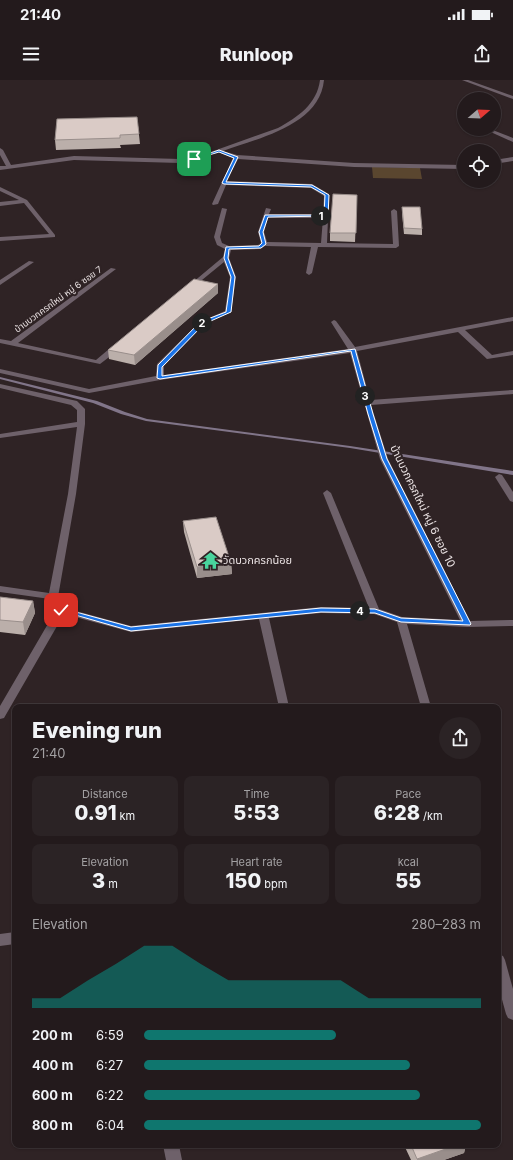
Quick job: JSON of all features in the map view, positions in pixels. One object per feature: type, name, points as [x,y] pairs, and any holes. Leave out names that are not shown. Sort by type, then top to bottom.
[{"type":"street","points":[[0,168],[74,158],[180,161],[194,159],[280,130],[293,122],[317,100],[322,88],[322,80]]},
{"type":"street","points":[[464,80],[513,98]]},
{"type":"street","points":[[501,135],[513,140]]},
{"type":"street","points":[[0,150],[9,167]]},
{"type":"street","points":[[219,151],[236,157],[354,165],[457,167]]},
{"type":"street","points":[[215,204],[236,157]]},
{"type":"street","points":[[501,161],[513,159]]},
{"type":"street","points":[[224,183],[312,186],[327,195],[324,245]]},
{"type":"street","points":[[0,189],[25,201],[53,236],[0,239]]},
{"type":"street","points":[[0,204],[25,201]]},
{"type":"street","points":[[224,209],[217,237],[219,244],[228,248],[260,248],[264,244],[396,246],[394,211]]},
{"type":"street","points":[[264,244],[261,232],[268,209]]},
{"type":"street","points":[[266,216],[326,216]]},
{"type":"street","points":[[309,273],[315,244]]},
{"type":"street","points":[[160,378],[160,366],[202,323],[228,312],[233,277],[226,258],[228,248]]},
{"type":"street","points":[[183,293],[226,258]]},
{"type":"street","points":[[0,282],[31,262]]},
{"type":"street","name":"บ้านบวกครกใหม่ หมู่ 6 ซอย 7","points":[[13,343],[113,269]]},
{"type":"street","points":[[0,371],[89,391],[160,378],[353,350],[513,319]]},
{"type":"street","name":"บ้านบวกครกใหม่ หมู่ 6 ซอย 10","points":[[334,322],[353,350],[367,403],[386,463],[467,624]]},
{"type":"street","points":[[460,330],[490,357],[513,353]]},
{"type":"street","points":[[0,341],[98,362],[122,342]]},
{"type":"street","points":[[0,386],[74,404],[81,409],[81,424],[72,494],[53,597],[61,610],[131,629],[321,610],[375,611],[401,620],[467,624],[513,623]]},
{"type":"street","points":[[367,403],[513,392]]},
{"type":"street","points":[[0,436],[81,424]]},
{"type":"street","points":[[499,477],[513,499]]},
{"type":"street","points":[[327,493],[375,611]]},
{"type":"street","points":[[0,589],[53,597]]},
{"type":"street","points":[[0,715],[61,610]]},
{"type":"street","points":[[263,616],[283,704]]},
{"type":"street","points":[[401,620],[425,704]]},
{"type":"street","points":[[0,940],[12,938]]},
{"type":"street","points":[[501,971],[513,1014]]},
{"type":"street","points":[[172,1148],[174,1160]]},
{"type":"shaded area","points":[[372,167],[420,168],[422,179],[373,178]]},
{"type":"building","points":[[137,117],[139,134],[120,135],[120,138],[55,140],[57,119]]},
{"type":"building","points":[[333,194],[357,195],[356,233],[330,233]]},
{"type":"building","points":[[402,207],[420,207],[422,229],[404,228]]},
{"type":"building","points":[[194,279],[218,284],[134,355],[108,350]]},
{"type":"building","points":[[216,517],[231,563],[197,567],[183,521]]},
{"type":"building","points":[[0,597],[33,601],[23,622],[0,620]]},
{"type":"building","points":[[412,1148],[448,1148],[417,1159]]},
{"type":"waterway","points":[[0,378],[95,402],[146,420],[350,447],[513,473]]},
{"type":"place","name":"วัดบวกครกน้อย","points":[[210,560]]},
{"type":"route","points":[[61,610],[131,629],[321,610],[375,611],[401,620],[467,624],[384,459],[353,350],[160,378],[160,366],[202,323],[228,312],[233,277],[226,258],[228,248],[260,248],[264,244],[261,232],[266,216],[326,216],[327,195],[312,186],[224,183],[236,157],[219,151],[194,159]]}]
